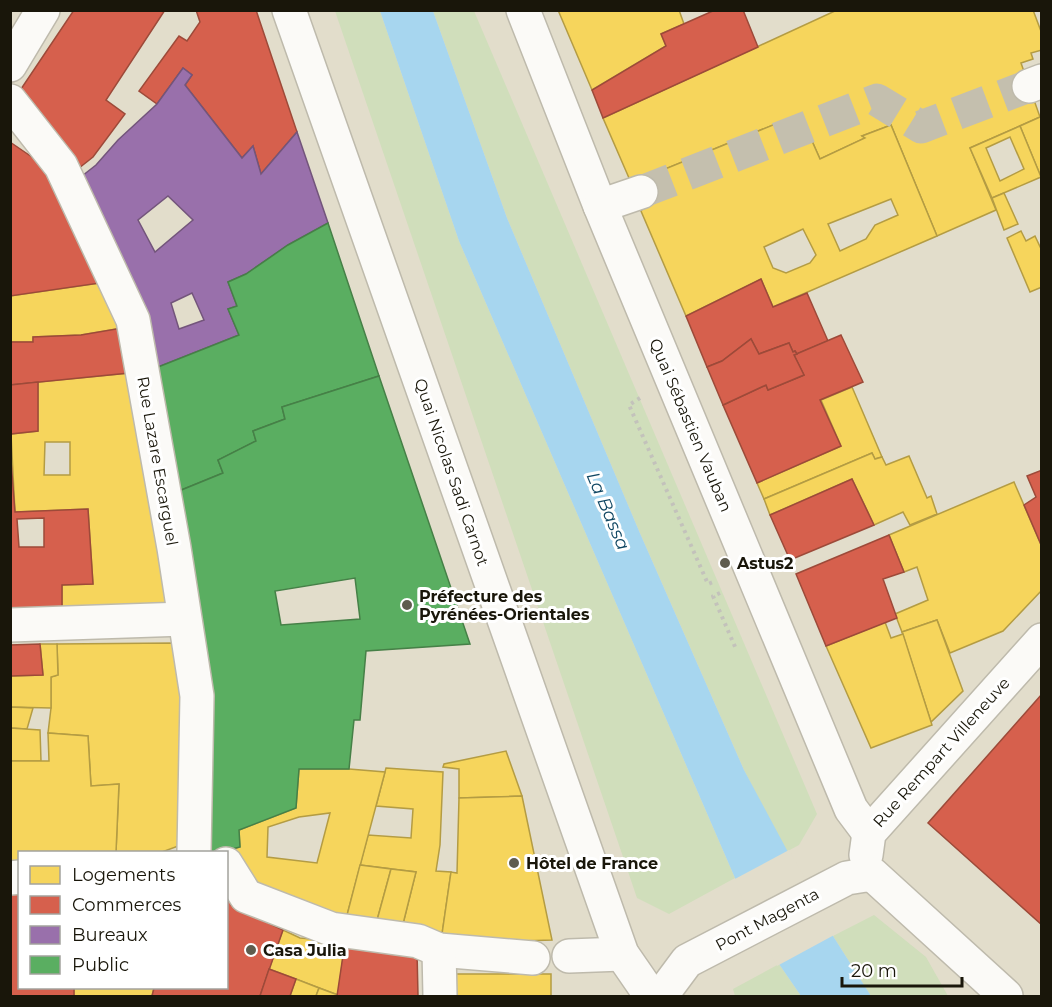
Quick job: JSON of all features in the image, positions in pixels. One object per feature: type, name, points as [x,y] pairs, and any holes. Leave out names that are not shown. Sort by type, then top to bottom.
[{"type":"street","points":[[10,65],[43,10]]},
{"type":"street","name":"Quai Nicolas Sadi Carnot","points":[[289,10],[622,954],[651,996]]},
{"type":"street","name":"Quai Sébastien Vauban","points":[[523,10],[600,206],[850,809],[869,833]]},
{"type":"street","name":"Rue Lazare Escarguel","points":[[10,101],[61,166],[133,320],[174,548],[196,696],[194,851]]},
{"type":"street","points":[[600,206],[641,192]]},
{"type":"street","points":[[10,626],[184,618]]},
{"type":"street","name":"Rue Rempart Villeneuve","points":[[859,876],[869,833],[1041,640]]},
{"type":"street","points":[[228,867],[246,896],[282,912],[331,929],[418,940],[439,950],[533,958]]},
{"type":"street","points":[[859,876],[1006,996]]},
{"type":"street","name":"Pont Magenta","points":[[661,996],[687,961],[859,876]]},
{"type":"street","points":[[439,950],[440,996]]},
{"type":"street","points":[[569,956],[622,954]]},
{"type":"path","points":[[645,396],[629,405],[708,584],[722,579]]},
{"type":"path","points":[[714,599],[736,649]]},
{"type":"green space","points":[[335,11],[380,11],[459,241],[735,878],[669,914],[637,898]]},
{"type":"green space","points":[[433,11],[474,11],[817,814],[799,845],[786,852],[744,770],[639,531],[507,218]]},
{"type":"green space","points":[[874,915],[926,957],[948,996],[871,996],[833,936]]},
{"type":"green space","points":[[779,964],[801,996],[735,996],[733,989]]},
{"type":"water","name":"La Bassa","points":[[380,11],[433,11],[507,218],[639,531],[744,770],[833,936],[871,996],[801,996],[779,964],[735,878],[459,241]]},
{"type":"pier","points":[[789,850],[836,934],[777,966],[733,880]]},
{"type":"building: Logements","points":[[558,10],[679,10],[684,24],[661,34],[666,46],[592,90]]},
{"type":"building: Logements","points":[[837,10],[1033,10],[1042,34],[1042,50],[1031,53],[1033,59],[1021,63],[1040,117],[970,148],[996,210],[937,236],[891,125],[862,136],[865,138],[820,159],[800,114],[638,182],[629,178],[603,118]]},
{"type":"building: Logements","points":[[800,114],[820,159],[865,138],[862,136],[891,125],[937,236],[773,307],[761,279],[686,316],[641,211],[646,203],[638,182],[664,172],[665,169]],"holes":[[[891,199],[898,215],[875,225],[866,239],[840,251],[828,224]],[[803,229],[816,255],[810,263],[786,273],[773,268],[764,247]]]},
{"type":"building: Logements","points":[[1042,117],[1041,177],[1020,126]]},
{"type":"building: Logements","points":[[1020,126],[1041,177],[992,198],[970,148]],"holes":[[[1010,137],[1024,169],[1000,181],[986,148]]]},
{"type":"building: Logements","points":[[1004,193],[1018,224],[1004,230],[992,198]]},
{"type":"building: Logements","points":[[1021,231],[1026,241],[1035,236],[1042,251],[1042,287],[1030,292],[1007,238]]},
{"type":"building: Logements","points":[[100,283],[122,328],[81,335],[33,337],[33,342],[10,342],[10,296]]},
{"type":"building: Logements","points":[[129,373],[167,603],[62,607],[62,585],[93,584],[88,509],[15,512],[11,434],[38,431],[38,382]],"holes":[[[45,442],[70,442],[70,475],[44,475]]]},
{"type":"building: Logements","points":[[852,387],[882,457],[875,459],[872,453],[764,499],[757,483],[841,446],[821,400]]},
{"type":"building: Logements","points":[[872,453],[875,459],[882,457],[886,465],[909,456],[927,498],[931,496],[937,514],[910,525],[903,512],[874,525],[852,479],[770,515],[764,499]]},
{"type":"building: Logements","points":[[1014,482],[1042,547],[1042,590],[1003,631],[950,653],[937,620],[902,632],[895,614],[928,600],[917,567],[904,572],[889,535]]},
{"type":"building: Logements","points":[[937,620],[963,691],[931,722],[902,632]]},
{"type":"building: Logements","points":[[885,622],[891,638],[903,634],[932,725],[871,748],[826,646]]},
{"type":"building: Logements","points":[[175,643],[185,670],[181,845],[165,851],[116,851],[119,784],[91,786],[88,736],[48,733],[51,677],[58,675],[57,644]]},
{"type":"building: Logements","points":[[40,644],[57,644],[58,675],[51,677],[51,708],[10,707],[10,676],[43,675]]},
{"type":"building: Logements","points":[[10,707],[33,708],[27,729],[10,728]]},
{"type":"building: Logements","points":[[10,728],[40,730],[41,761],[10,761]]},
{"type":"building: Logements","points":[[48,733],[88,736],[91,786],[119,784],[116,851],[18,851],[18,871],[10,871],[10,761],[49,761]]},
{"type":"building: Logements","points":[[506,751],[522,796],[459,798],[459,769],[443,767],[444,764]]},
{"type":"building: Logements","points":[[386,768],[443,772],[440,845],[436,871],[451,872],[442,934],[402,928],[416,872],[360,865],[368,835],[411,838],[413,809],[376,806]]},
{"type":"building: Logements","points":[[299,769],[385,772],[346,919],[252,884],[233,849],[240,847],[239,830],[296,808]],"holes":[[[330,813],[317,863],[267,857],[268,827],[299,817]]]},
{"type":"building: Logements","points":[[522,796],[552,940],[520,941],[442,934],[451,872],[457,873],[459,798]]},
{"type":"building: Logements","points":[[360,865],[391,869],[376,924],[346,919]]},
{"type":"building: Logements","points":[[391,869],[416,872],[402,928],[376,924]]},
{"type":"building: Logements","points":[[283,930],[300,938],[345,942],[338,995],[269,969]]},
{"type":"building: Logements","points":[[453,974],[551,974],[551,996],[453,996]]},
{"type":"building: Logements","points":[[296,979],[319,988],[316,996],[290,996]]},
{"type":"building: Logements","points":[[319,988],[338,995],[316,996]]},
{"type":"building: Logements","points":[[74,989],[154,989],[152,996],[74,996]]},
{"type":"building: Commerces","points":[[74,10],[165,10],[106,100],[125,114],[93,157],[74,172],[19,92]]},
{"type":"building: Commerces","points":[[196,10],[256,10],[297,132],[261,174],[253,146],[242,158],[185,85],[192,75],[183,68],[157,104],[139,91],[179,36],[187,41],[200,22]]},
{"type":"building: Commerces","points":[[715,10],[743,10],[758,47],[603,118],[592,90],[666,46],[661,34]]},
{"type":"building: Commerces","points":[[10,142],[45,166],[100,283],[10,296]]},
{"type":"building: Commerces","points":[[761,279],[773,307],[807,293],[828,341],[797,354],[793,352],[789,343],[759,354],[751,339],[722,361],[707,367],[686,316]]},
{"type":"building: Commerces","points":[[122,328],[129,373],[10,385],[10,342],[33,342],[33,337],[81,335]]},
{"type":"building: Commerces","points":[[841,335],[863,382],[820,400],[841,446],[757,483],[723,405],[766,385],[768,390],[804,375],[794,355]]},
{"type":"building: Commerces","points":[[751,339],[759,354],[789,343],[793,352],[797,354],[794,355],[804,375],[768,390],[766,385],[723,405],[707,367],[722,361]]},
{"type":"building: Commerces","points":[[38,382],[38,431],[11,434],[10,448],[10,385]]},
{"type":"building: Commerces","points":[[10,448],[15,512],[88,509],[93,584],[62,585],[62,607],[10,609]],"holes":[[[44,518],[44,547],[19,547],[17,519]]]},
{"type":"building: Commerces","points":[[1042,470],[1042,547],[1024,505],[1036,497],[1027,476]]},
{"type":"building: Commerces","points":[[852,479],[874,525],[790,560],[770,515]]},
{"type":"building: Commerces","points":[[889,535],[904,572],[883,579],[897,618],[826,646],[796,574]]},
{"type":"building: Commerces","points":[[40,644],[43,675],[10,676],[10,645]]},
{"type":"building: Commerces","points":[[1042,694],[1042,925],[928,823]]},
{"type":"building: Commerces","points":[[10,884],[18,884],[18,989],[74,989],[74,996],[10,996]]},
{"type":"building: Commerces","name":"Casa Julia","points":[[228,884],[231,888],[231,905],[283,930],[260,996],[152,996],[154,989],[228,989]]},
{"type":"building: Commerces","points":[[345,942],[417,951],[418,996],[337,996]]},
{"type":"building: Commerces","points":[[269,969],[296,979],[290,996],[260,996]]},
{"type":"building: Bureaux","points":[[183,68],[192,75],[185,85],[242,158],[253,146],[261,174],[297,132],[328,223],[288,245],[246,274],[228,282],[237,306],[228,309],[239,335],[153,369],[77,180],[96,165],[118,140],[157,104]],"holes":[[[168,196],[193,220],[155,252],[138,220]],[[192,293],[204,320],[179,329],[171,303]]]},
{"type":"building: Public","points":[[328,223],[379,376],[282,407],[285,419],[253,431],[256,441],[218,460],[223,473],[174,493],[153,369],[239,335],[228,309],[237,306],[228,282],[246,274],[288,245]]},
{"type":"building: Public","name":"Préfecture des Pyrénées-Orientales","points":[[379,376],[470,644],[366,651],[360,720],[354,720],[349,769],[299,769],[296,808],[239,830],[240,847],[225,851],[209,851],[174,493],[223,473],[218,460],[256,441],[253,431],[285,419],[282,407]],"holes":[[[355,578],[360,619],[281,625],[275,591]]]},
{"type":"tunnel","points":[[641,192],[877,100],[921,127],[1029,86]]},
{"type":"place","name":"Astus2","points":[[725,563]]},
{"type":"place","name":"Préfecture des Pyrénées-Orientales","points":[[407,605]]},
{"type":"place","name":"Hôtel de France","points":[[514,863]]},
{"type":"place","name":"Casa Julia","points":[[251,950]]}]
